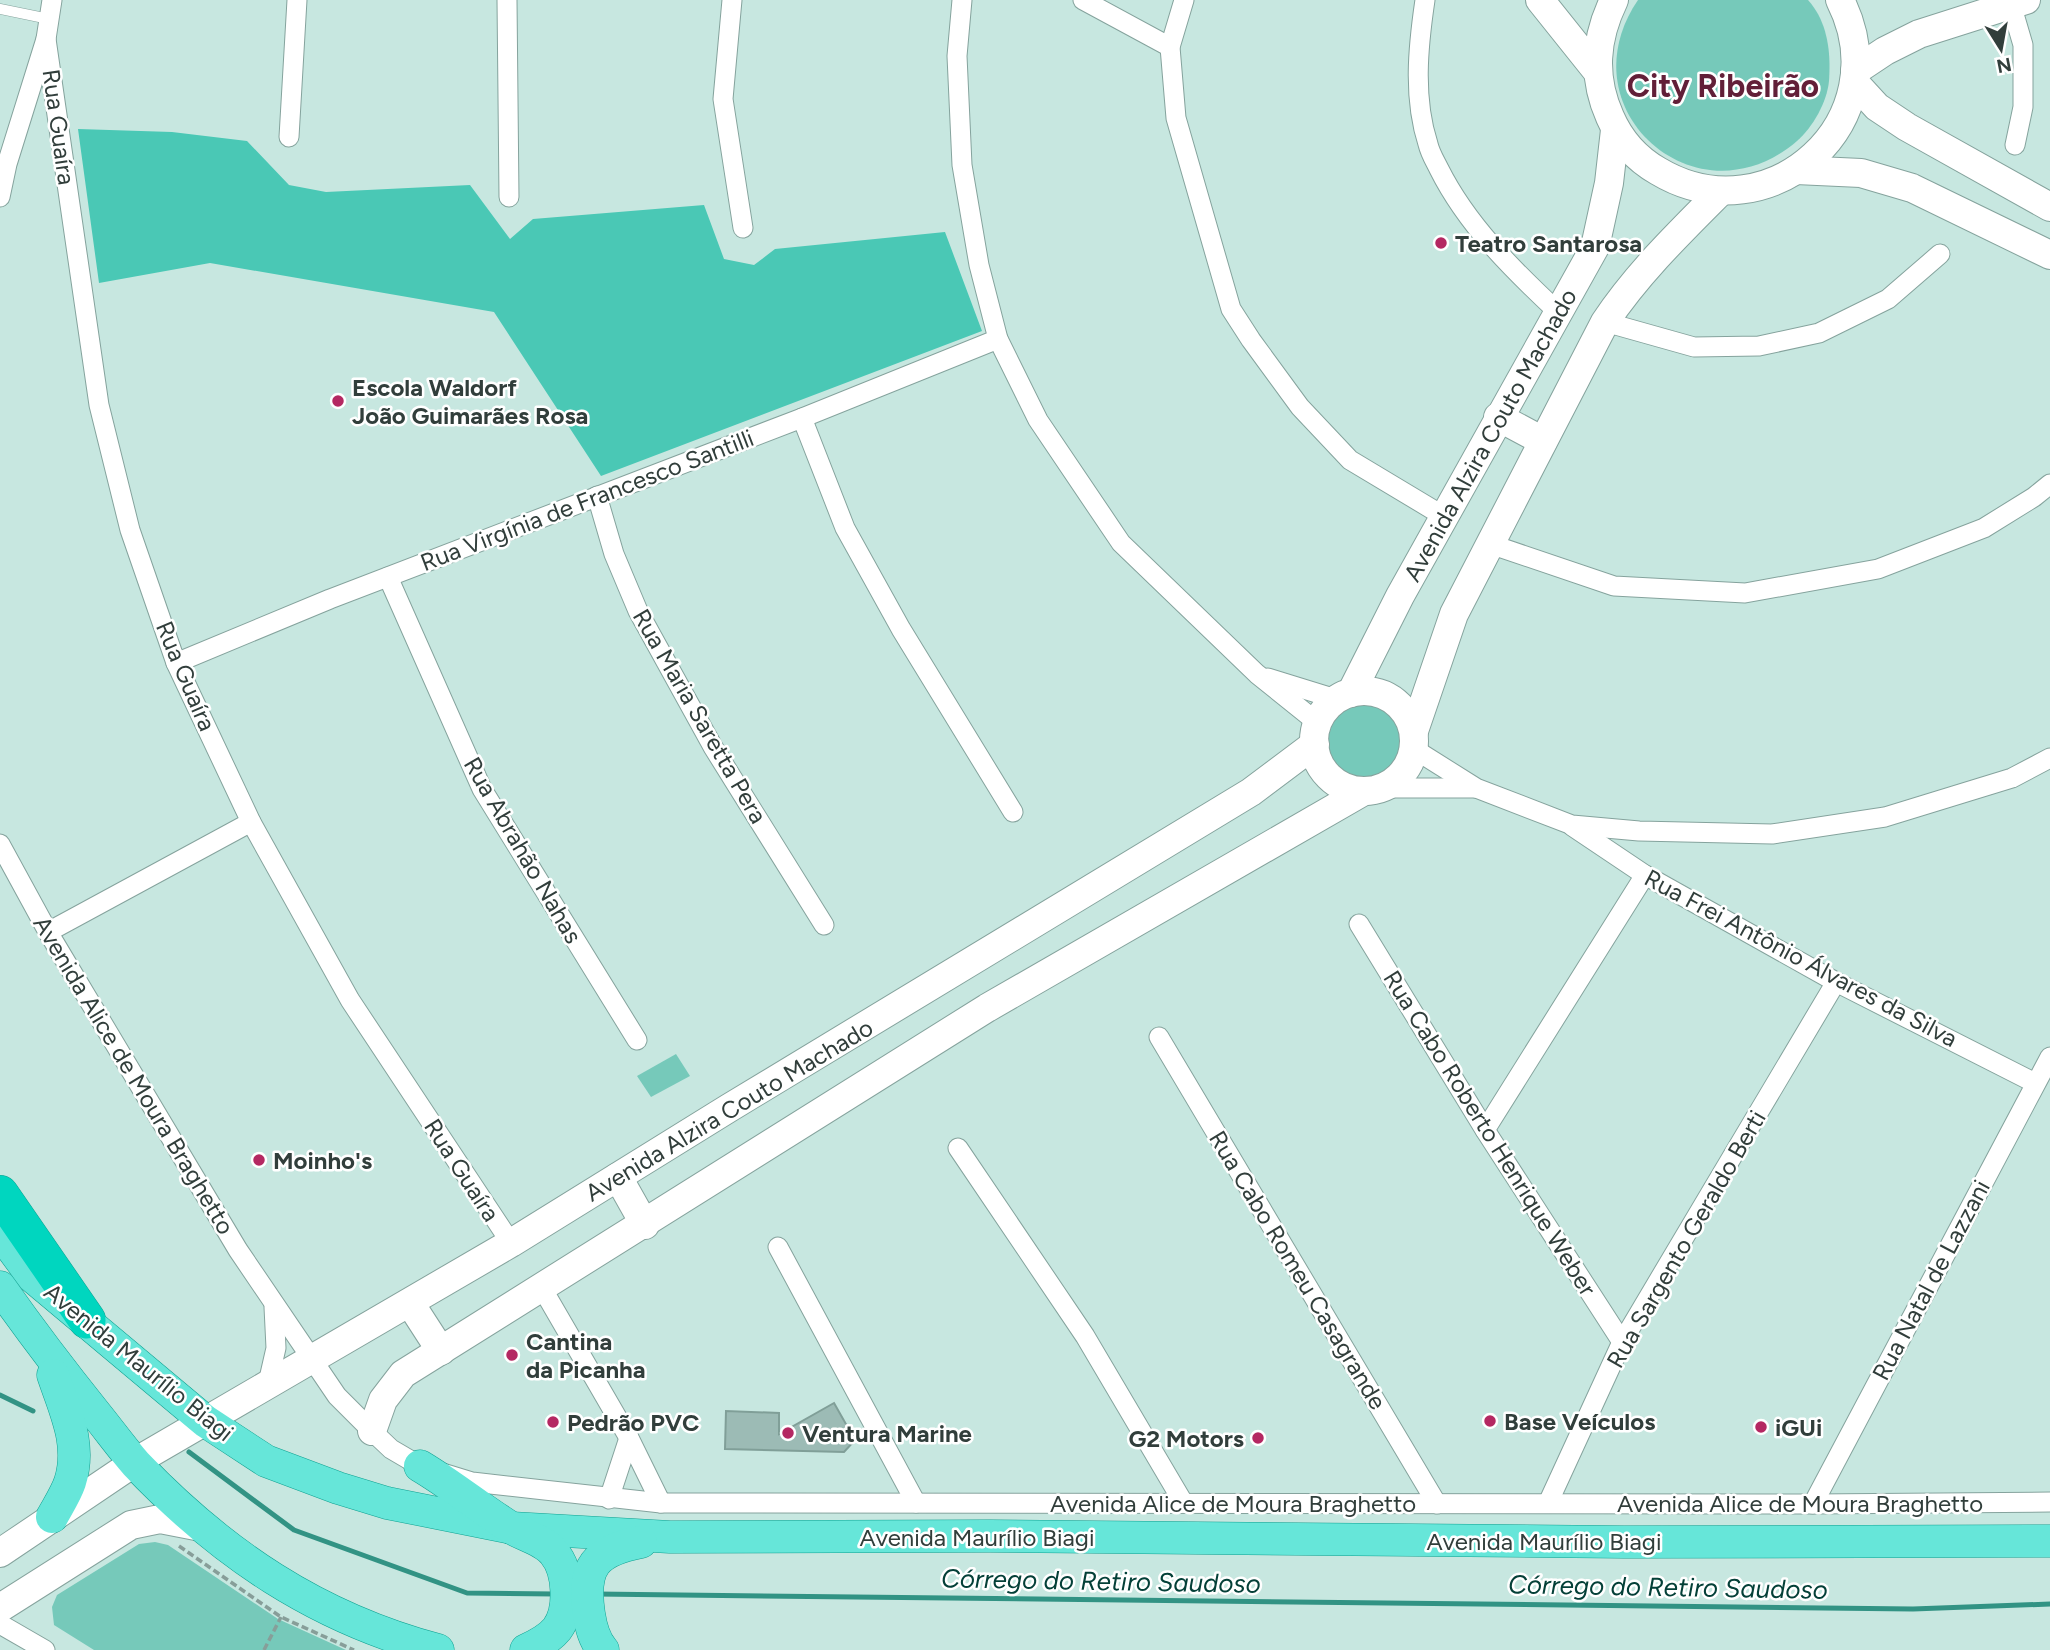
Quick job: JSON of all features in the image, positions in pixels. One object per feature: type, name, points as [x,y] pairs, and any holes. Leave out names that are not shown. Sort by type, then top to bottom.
[{"type":"highway","points":[[0,1194],[87,1320]]},
{"type":"main road","name":"Avenida Maurílio Biagi","points":[[0,1233],[33,1278],[87,1320],[137,1366],[205,1421],[266,1461],[387,1503],[512,1528],[670,1537],[1004,1536],[1624,1542],[2050,1541]]},
{"type":"main road","name":"Avenida Maurílio Biagi","points":[[0,1287],[45,1350],[135,1462],[189,1536],[326,1610],[400,1640],[438,1650]]},
{"type":"main road","points":[[45,1350],[69,1416],[75,1458],[70,1483],[52,1517]]},
{"type":"main road","points":[[420,1466],[554,1553],[577,1573],[587,1598],[597,1638]]},
{"type":"main road","points":[[526,1650],[542,1642],[558,1628],[577,1573],[616,1547],[670,1537]]},
{"type":"street","points":[[289,137],[297,0]]},
{"type":"street","points":[[507,0],[509,197]]},
{"type":"street","points":[[732,0],[723,99],[743,228]]},
{"type":"street","points":[[962,0],[957,56],[962,165],[979,265],[998,338],[1038,420],[1121,543],[1316,733]]},
{"type":"street","points":[[1083,0],[1170,47]]},
{"type":"street","points":[[1184,0],[1170,47],[1176,118],[1231,309],[1300,407],[1350,460],[1446,517]]},
{"type":"street","points":[[1425,0],[1418,54],[1420,96],[1428,145],[1454,198],[1511,269],[1559,313]]},
{"type":"street","points":[[1541,0],[1596,70]]},
{"type":"street","points":[[1614,0],[1605,18],[1598,43],[1596,70],[1602,100],[1615,130],[1642,162],[1660,173],[1679,183],[1720,192],[1759,186],[1796,170],[1830,141],[1849,106],[1855,77],[1854,36],[1840,0]]},
{"type":"street","points":[[1855,77],[1885,51],[1919,34],[2019,2],[2023,45],[2023,107],[2015,145]]},
{"type":"street","points":[[0,197],[7,164],[47,39],[51,10]]},
{"type":"street","name":"Rua Guaíra","points":[[47,39],[99,405],[130,530],[176,663],[251,822],[350,1000],[511,1243]]},
{"type":"street","points":[[1855,77],[1877,107],[1907,127],[2050,207]]},
{"type":"street","name":"Avenida Alzira Couto Machado","points":[[1344,696],[1595,247],[1609,183],[1615,130]]},
{"type":"street","points":[[1796,170],[1861,173],[1912,188],[2050,255]]},
{"type":"street","name":"Avenida Alzira Couto Machado","points":[[1414,740],[1454,614],[1605,323],[1621,298],[1663,249],[1720,192]]},
{"type":"street","points":[[1605,323],[1694,347],[1759,346],[1819,333],[1888,299],[1940,254]]},
{"type":"street","name":"Rua Virgínia de Francesco Santilli","points":[[176,663],[388,577],[802,418],[998,338]]},
{"type":"street","points":[[1499,417],[1543,441]]},
{"type":"street","points":[[802,418],[845,528],[901,629],[1013,811]]},
{"type":"street","points":[[1490,544],[1614,586],[1745,593],[1878,569],[2042,503],[2050,484]]},
{"type":"street","name":"Rua Maria Saretta Pera","points":[[597,496],[614,554],[638,611],[713,747],[824,925]]},
{"type":"street","name":"Rua Abrahão Nahas","points":[[388,577],[482,789],[637,1040]]},
{"type":"street","points":[[1257,674],[1344,696]]},
{"type":"street","points":[[1372,789],[1393,782],[1403,773],[1410,762],[1414,740],[1406,712],[1391,698],[1371,691],[1344,696],[1328,706],[1316,733],[1318,758],[1325,771],[1336,782],[1349,788],[1372,789],[1476,788]]},
{"type":"street","name":"Avenida Alzira Couto Machado","points":[[0,1552],[135,1462],[511,1243],[1251,792],[1316,733]]},
{"type":"street","points":[[1414,740],[1476,788],[1572,825],[1639,831],[1772,834],[1885,817],[2012,778],[2050,758]]},
{"type":"street","name":"Avenida Alzira Couto Machado","points":[[372,1431],[383,1400],[403,1374],[645,1225],[987,1008],[1372,789]]},
{"type":"street","points":[[48,932],[251,822]]},
{"type":"street","name":"Rua Frei Antônio Álvares da Silva","points":[[1572,825],[1644,875],[1836,982],[2035,1083]]},
{"type":"street","name":"Avenida Alice de Moura Braghetto","points":[[0,844],[48,932],[238,1250],[310,1359]]},
{"type":"street","points":[[1485,1130],[1644,875]]},
{"type":"street","name":"Rua Cabo Roberto Henrique Weber","points":[[1359,924],[1485,1130],[1622,1342]]},
{"type":"street","points":[[962,968],[987,1008]]},
{"type":"street","name":"Rua Sargento Geraldo Berti","points":[[1548,1503],[1622,1342],[1836,982]]},
{"type":"street","name":"Rua Cabo Romeu Casagrande","points":[[1159,1037],[1437,1504]]},
{"type":"street","name":"Rua Natal de Lazzani","points":[[1813,1504],[2050,1057]]},
{"type":"street","points":[[958,1148],[1085,1336],[1183,1502]]},
{"type":"street","points":[[618,1177],[645,1225]]},
{"type":"street","points":[[778,1247],[916,1503]]},
{"type":"street","points":[[542,1288],[629,1438],[661,1503]]},
{"type":"street","name":"Avenida Alice de Moura Braghetto","points":[[268,1383],[276,1348],[273,1303]]},
{"type":"street","points":[[410,1303],[441,1350]]},
{"type":"street","points":[[310,1359],[337,1396],[372,1431],[391,1449],[420,1466]]},
{"type":"street","points":[[609,1499],[629,1438]]},
{"type":"street","name":"Avenida Alice de Moura Braghetto","points":[[420,1466],[472,1482],[661,1503],[2050,1502]]},
{"type":"street","points":[[0,1608],[131,1525],[160,1519],[189,1536]]},
{"type":"street","points":[[0,1624],[45,1650]]},
{"type":"lane","points":[[0,9],[51,10]]},
{"type":"path","points":[[189,1536],[281,1617],[354,1650]]},
{"type":"path","points":[[267,1648],[281,1617]]},
{"type":"green space","points":[[1638,0],[1808,0],[1820,18],[1827,38],[1829,81],[1818,114],[1808,129],[1797,141],[1759,164],[1720,171],[1683,163],[1652,144],[1629,116],[1617,81],[1619,41]]},
{"type":"green space","points":[[78,129],[172,132],[247,141],[289,185],[326,192],[470,185],[510,239],[533,219],[704,205],[724,259],[754,265],[775,249],[945,232],[982,331],[601,476],[494,312],[210,263],[99,283]]},
{"type":"green space","points":[[1366,702],[1381,705],[1394,713],[1402,726],[1405,741],[1402,756],[1394,769],[1381,777],[1366,780],[1351,777],[1338,769],[1330,756],[1327,741],[1330,726],[1338,713],[1351,705]]},
{"type":"green space","points":[[676,1054],[690,1076],[651,1097],[637,1076]]},
{"type":"green space","points":[[155,1542],[168,1545],[278,1619],[346,1650],[94,1650],[54,1625],[52,1607],[57,1595],[139,1544]]},
{"type":"building","name":"Ventura Marine","points":[[834,1403],[855,1440],[844,1452],[725,1449],[726,1411],[779,1413],[779,1434]]},
{"type":"waterway","name":"Córrego do Retiro Saudoso","points":[[0,1395],[33,1411]]},
{"type":"waterway","name":"Córrego do Retiro Saudoso","points":[[189,1452],[294,1530],[467,1593],[555,1594]]},
{"type":"waterway","name":"Córrego do Retiro Saudoso","points":[[596,1594],[1913,1609],[2050,1604]]},
{"type":"place","name":"Teatro Santarosa","points":[[1441,243]]},
{"type":"place","name":"Escola Waldorf João Guimarães Rosa","points":[[338,401]]},
{"type":"place","name":"Moinho's","points":[[259,1160]]},
{"type":"place","name":"Cantina da Picanha","points":[[512,1355]]},
{"type":"place","name":"Base Veículos","points":[[1490,1421]]},
{"type":"place","name":"Pedrão PVC","points":[[553,1422]]},
{"type":"place","name":"iGUi","points":[[1761,1427]]},
{"type":"place","name":"Ventura Marine","points":[[788,1433]]},
{"type":"place","name":"G2 Motors","points":[[1258,1438]]},
{"type":"district","name":"City Ribeirão","points":[[1723,86]]}]
